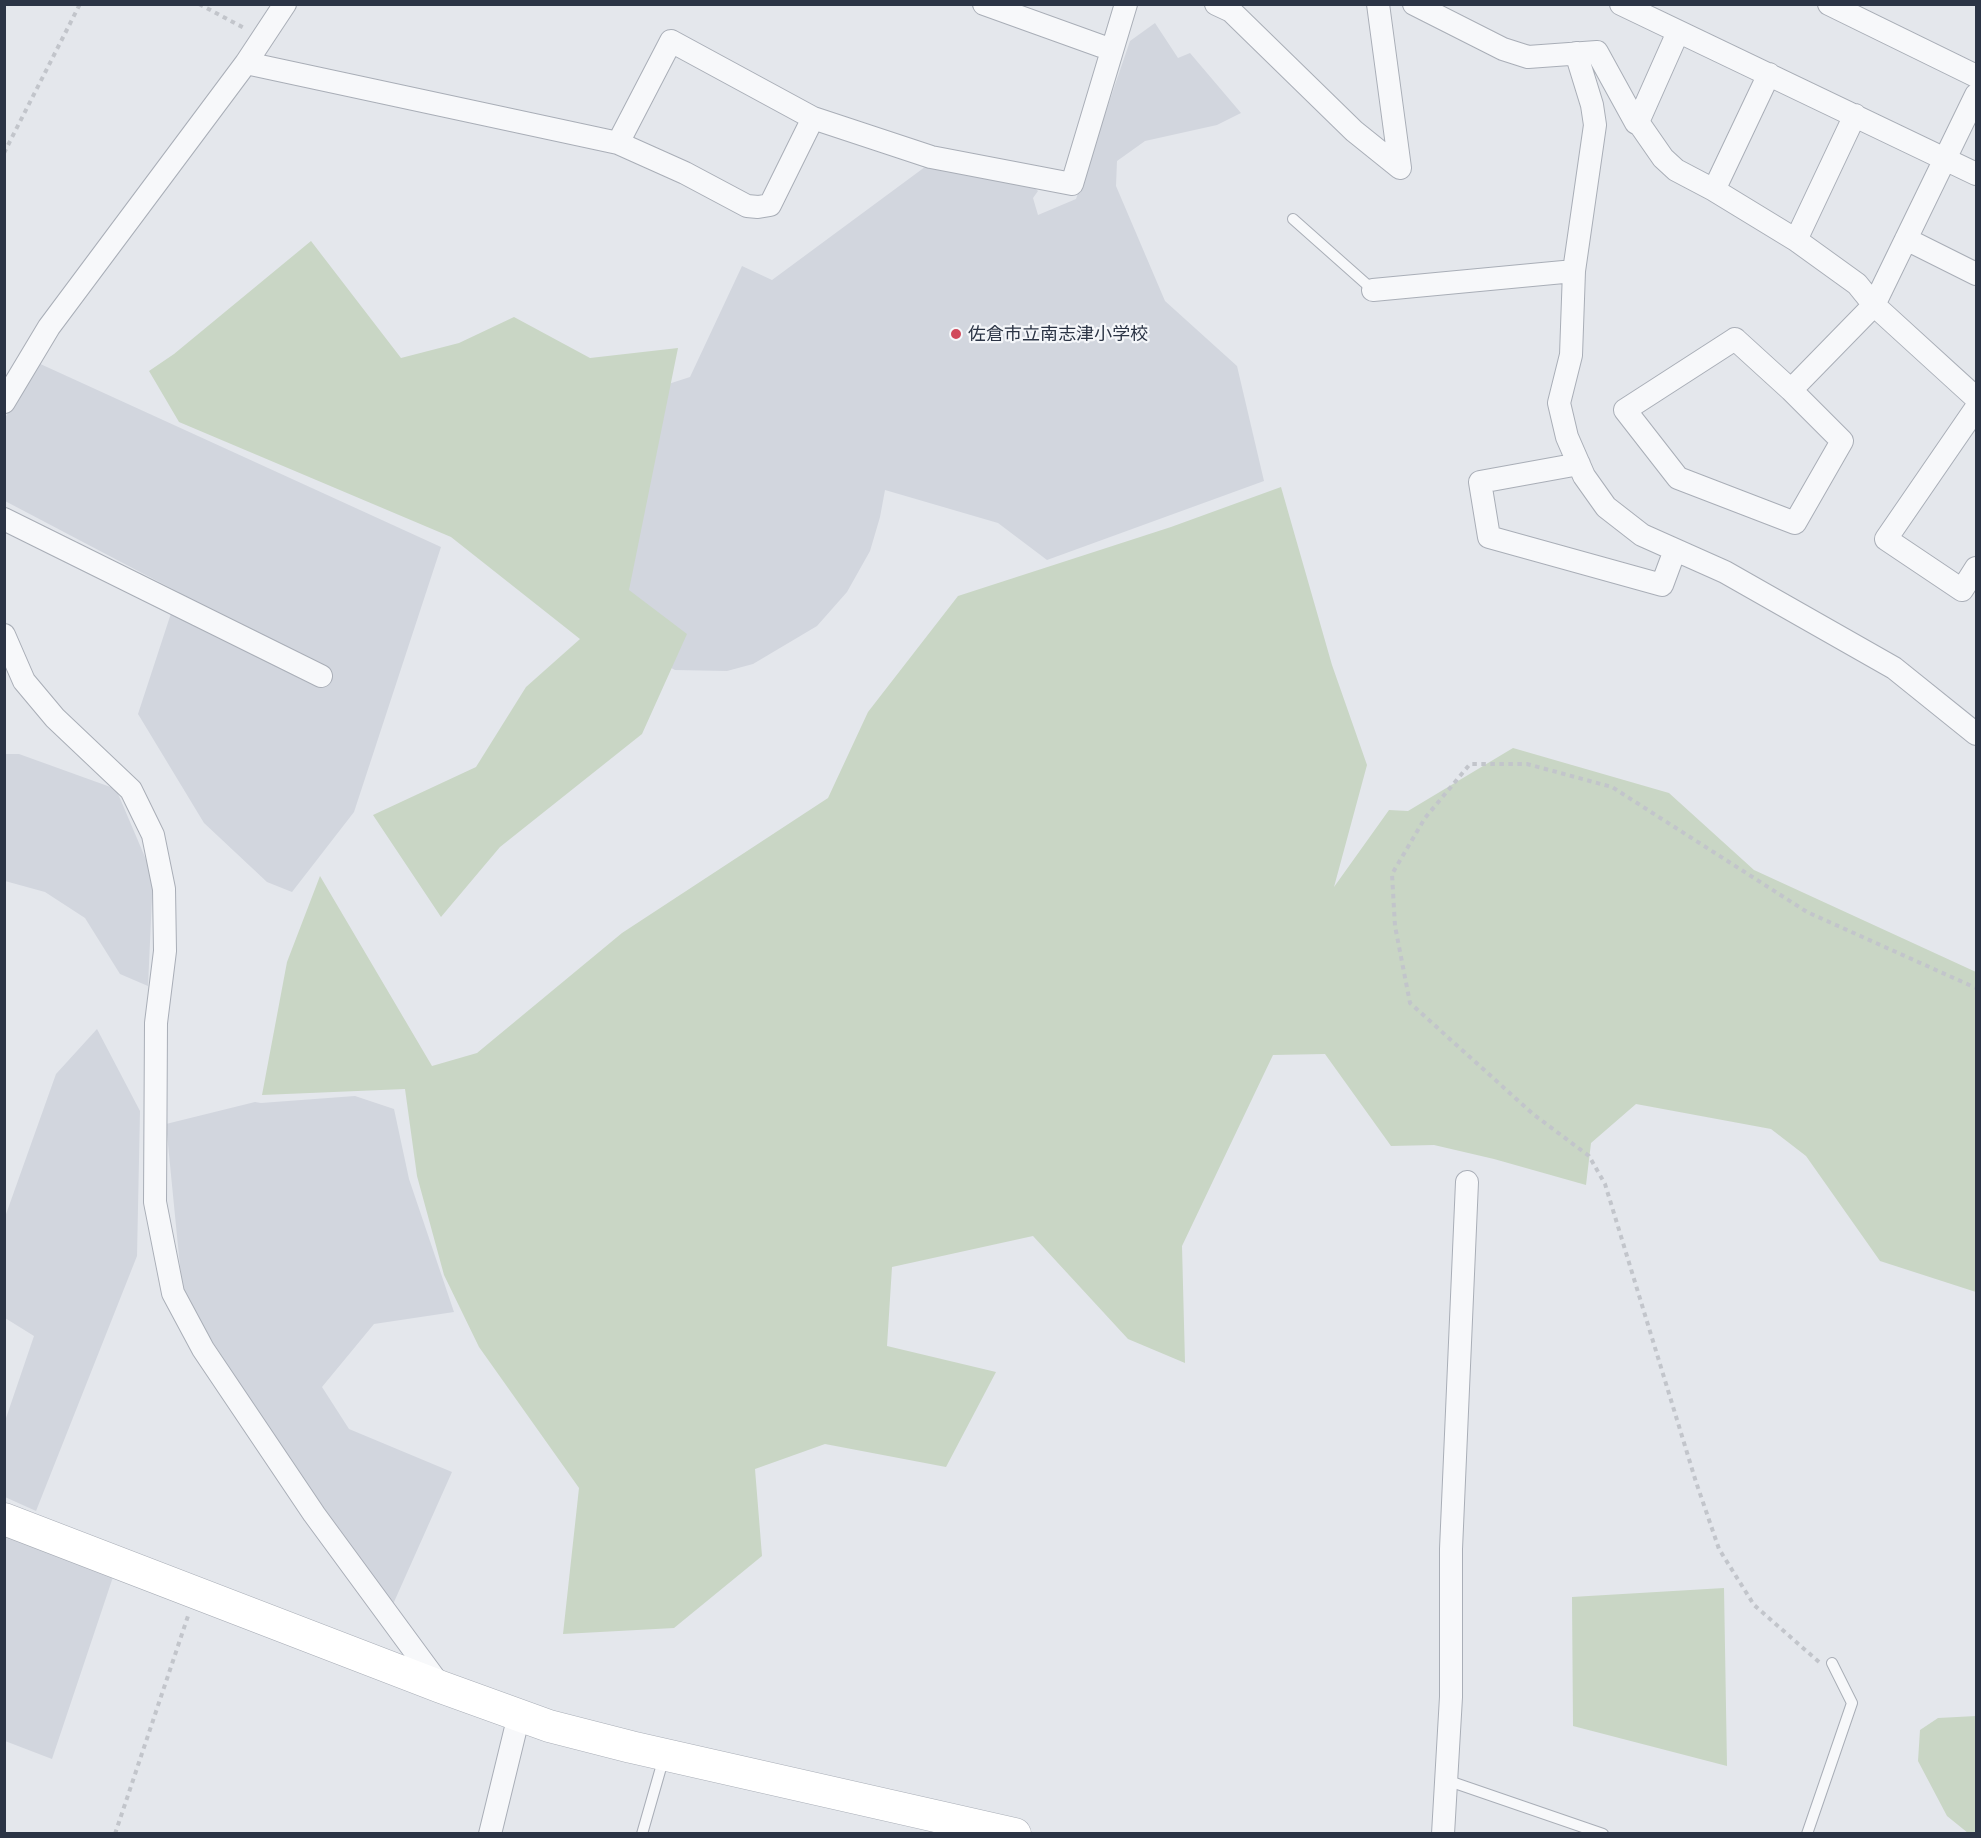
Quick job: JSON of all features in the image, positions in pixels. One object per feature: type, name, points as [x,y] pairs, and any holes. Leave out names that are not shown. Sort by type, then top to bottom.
[{"type":"street","points":[[4,402],[49,327],[246,63],[285,4]]},
{"type":"street","points":[[984,4],[1112,50]]},
{"type":"street","points":[[618,143],[671,41],[813,118],[931,157],[1072,184],[1126,4]]},
{"type":"street","points":[[1227,7],[1354,131],[1400,168],[1378,4]]},
{"type":"street","points":[[1414,4],[1503,49],[1528,57],[1597,52],[1636,123],[1638,122],[1663,158],[1676,170],[1714,190],[1796,240],[1857,284],[1874,305],[1977,398]]},
{"type":"street","points":[[1621,4],[1977,174]]},
{"type":"street","points":[[1829,4],[1977,76]]},
{"type":"street","points":[[1638,122],[1678,32]]},
{"type":"street","points":[[1576,53],[1592,105],[1594,125],[1574,271],[1570,355],[1559,403],[1566,437],[1584,476],[1606,507],[1642,535],[1725,572],[1894,668],[1977,734]]},
{"type":"street","points":[[246,63],[618,143],[685,173],[747,206],[770,205],[813,118]]},
{"type":"street","points":[[1714,190],[1769,74]]},
{"type":"street","points":[[1791,390],[1874,305],[1977,95]]},
{"type":"street","points":[[1796,240],[1855,115]]},
{"type":"street","points":[[1906,239],[1977,274]]},
{"type":"street","points":[[1373,290],[1574,271]]},
{"type":"street","points":[[1735,339],[1791,390],[1842,441],[1795,523],[1678,478],[1625,410],[1735,339]]},
{"type":"street","points":[[1977,408],[1886,539],[1962,590],[1977,568]]},
{"type":"street","points":[[1579,464],[1480,482],[1490,537],[1662,585],[1675,550]]},
{"type":"street","points":[[4,519],[321,676]]},
{"type":"street","points":[[4,634],[24,681],[55,717],[131,790],[153,835],[164,889],[165,941],[156,1023],[155,1202],[173,1293],[203,1349],[314,1514],[441,1687]]},
{"type":"street","points":[[1443,1833],[1451,1697],[1451,1549],[1467,1182]]},
{"type":"street","points":[[4,1519],[441,1687],[549,1726],[1016,1833]]},
{"type":"street","points":[[490,1833],[519,1715]]},
{"type":"lane","points":[[1293,219],[1373,290]]},
{"type":"lane","points":[[1807,1833],[1852,1702],[1832,1662]]},
{"type":"lane","points":[[642,1833],[665,1754]]},
{"type":"lane","points":[[1446,1780],[1603,1833]]},
{"type":"path","points":[[4,153],[80,4]]},
{"type":"path","points":[[199,4],[262,38]]},
{"type":"path","points":[[1842,1682],[1754,1605],[1719,1549],[1696,1482],[1605,1184],[1589,1156],[1533,1114],[1410,1003],[1395,926],[1392,874],[1425,818],[1470,764],[1527,764],[1612,787],[1807,912],[1977,988]]},
{"type":"path","points":[[115,1833],[196,1593]]},
{"type":"shaded area","name":"佐倉市立南志津小学校","points":[[1155,23],[1178,58],[1190,53],[1241,113],[1217,125],[1145,141],[1117,161],[1116,186],[1165,301],[1237,366],[1264,481],[1047,560],[998,523],[885,490],[870,551],[847,592],[817,626],[753,664],[727,671],[675,670],[631,647],[618,414],[656,388],[690,377],[742,266],[772,280],[929,164],[1031,185],[1038,191],[1033,198],[1038,215],[1076,199],[1130,41]]},
{"type":"shaded area","points":[[36,362],[441,547],[354,812],[292,892],[267,882],[204,823],[138,714],[178,592],[5,501],[5,418]]},
{"type":"shaded area","points":[[4,754],[19,754],[116,789],[153,876],[148,986],[120,974],[85,918],[45,892],[5,881]]},
{"type":"shaded area","points":[[97,1029],[140,1111],[137,1256],[36,1511],[5,1497],[5,1421],[34,1336],[5,1318],[5,1217],[56,1074]]},
{"type":"shaded area","points":[[355,1096],[394,1109],[409,1179],[454,1312],[374,1324],[322,1387],[349,1429],[452,1472],[390,1611],[347,1542],[183,1297],[166,1124],[255,1102]]},
{"type":"shaded area","points":[[4,1531],[115,1571],[52,1759],[5,1741]]},
{"type":"green space","points":[[311,241],[401,358],[459,343],[514,317],[590,358],[678,348],[629,590],[687,634],[642,734],[500,847],[441,917],[373,815],[476,767],[526,687],[580,639],[451,537],[179,422],[149,371],[174,354]]},
{"type":"green space","points":[[1281,487],[1332,665],[1367,765],[1334,887],[1389,810],[1408,811],[1513,748],[1669,793],[1754,870],[1976,972],[1976,1292],[1880,1261],[1806,1156],[1771,1129],[1636,1104],[1591,1143],[1586,1185],[1434,1145],[1391,1146],[1325,1054],[1273,1055],[1182,1246],[1185,1363],[1128,1339],[1033,1236],[892,1267],[887,1346],[996,1372],[946,1467],[825,1444],[755,1469],[762,1556],[674,1628],[563,1634],[579,1488],[479,1347],[444,1275],[417,1176],[405,1089],[262,1095],[287,962],[320,876],[432,1066],[477,1053],[622,933],[828,798],[868,712],[958,596],[1171,527]]},
{"type":"green space","points":[[1724,1588],[1727,1766],[1573,1726],[1572,1597]]},
{"type":"green space","points":[[1976,1716],[1976,1833],[1968,1833],[1947,1816],[1918,1761],[1920,1730],[1938,1718]]},
{"type":"place","name":"佐倉市立南志津小学校","points":[[956,334]]}]
